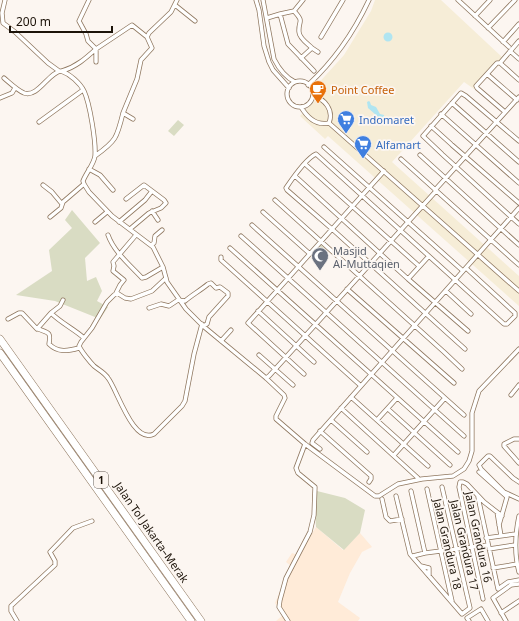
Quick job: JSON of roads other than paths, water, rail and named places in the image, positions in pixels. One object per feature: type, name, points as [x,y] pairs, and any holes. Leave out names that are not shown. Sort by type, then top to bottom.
[{"type":"highway","name":"Jalan Tol Jakarta–Merak","points":[[0,339],[201,621]]},
{"type":"highway","name":"Jalan Tol Jakarta–Merak","points":[[0,353],[191,621]]},
{"type":"street","points":[[5,0],[2,13],[2,25],[12,29],[48,63],[75,80],[83,90],[93,129],[95,156],[84,179],[84,184],[62,204],[61,208],[50,217]]},
{"type":"street","points":[[89,0],[78,22],[86,34],[88,41],[96,48],[96,62]]},
{"type":"street","points":[[147,37],[149,33],[166,18],[177,0]]},
{"type":"street","points":[[256,0],[259,10],[264,46],[269,62],[273,70],[289,88]]},
{"type":"street","points":[[263,0],[274,59],[285,76],[295,82],[302,82],[308,85],[312,90],[312,99],[307,105],[301,107],[294,106],[289,101],[287,94],[289,88],[295,82]]},
{"type":"street","points":[[267,18],[294,11],[303,0]]},
{"type":"street","points":[[321,37],[343,0]]},
{"type":"street","points":[[308,85],[327,65],[348,38],[369,0]]},
{"type":"street","points":[[475,16],[490,0]]},
{"type":"street","points":[[488,28],[515,0],[519,4]]},
{"type":"street","points":[[461,1],[519,59]]},
{"type":"street","points":[[175,5],[195,21]]},
{"type":"street","points":[[294,11],[301,22],[299,33],[300,36],[318,52]]},
{"type":"street","points":[[280,14],[288,44],[314,70]]},
{"type":"street","points":[[503,42],[519,24]]},
{"type":"street","points":[[4,78],[15,88],[26,93],[33,92],[45,83],[54,73],[68,70],[83,61],[96,48],[132,25],[147,37],[152,48],[141,60],[137,79],[123,113],[116,138],[104,150],[95,156]]},
{"type":"street","points":[[505,112],[477,88],[477,85],[497,63],[500,63],[509,49],[519,41]]},
{"type":"street","points":[[301,58],[312,48]]},
{"type":"street","points":[[500,63],[519,80]]},
{"type":"street","points":[[266,378],[518,98],[487,74]]},
{"type":"street","points":[[0,98],[12,93],[15,88]]},
{"type":"street","points":[[39,122],[83,90]]},
{"type":"street","points":[[519,142],[463,94],[460,94],[423,134],[423,137],[442,155],[519,224]]},
{"type":"street","points":[[313,96],[320,98],[326,104],[330,112],[329,122]]},
{"type":"street","points":[[452,103],[519,162]]},
{"type":"street","points":[[301,107],[310,118],[324,124],[329,122]]},
{"type":"street","points":[[123,113],[133,119]]},
{"type":"street","points":[[441,114],[519,183]]},
{"type":"street","points":[[329,122],[519,291]]},
{"type":"street","points":[[431,126],[519,203]]},
{"type":"street","points":[[324,147],[408,222],[515,313],[515,316],[505,325],[363,195],[316,154],[314,155],[286,187],[286,190],[332,229],[465,349]]},
{"type":"street","points":[[420,155],[519,245]]},
{"type":"street","points":[[401,159],[519,265]]},
{"type":"street","points":[[305,164],[419,266]]},
{"type":"street","points":[[89,169],[100,175],[113,190]]},
{"type":"street","points":[[304,374],[248,324],[248,322],[384,171]]},
{"type":"street","points":[[295,176],[408,279],[468,331]]},
{"type":"street","points":[[84,184],[107,212],[151,245],[163,267],[167,282],[178,300],[202,325],[266,378],[284,396],[284,400],[275,418],[305,444],[376,496],[379,496],[398,484],[422,479],[454,476],[464,469],[471,457],[472,413],[479,391],[519,349]]},
{"type":"street","points":[[43,185],[52,192],[62,204]]},
{"type":"street","points":[[126,199],[144,185],[166,203],[161,208],[152,211],[130,229]]},
{"type":"street","points":[[119,222],[145,200],[152,191]]},
{"type":"street","points":[[275,200],[462,369]]},
{"type":"street","points":[[320,449],[313,444],[312,441],[320,431],[436,303],[519,208]]},
{"type":"street","points":[[152,211],[158,220]]},
{"type":"street","points":[[95,222],[107,212]]},
{"type":"street","points":[[263,212],[310,254]]},
{"type":"street","points":[[252,225],[464,415]]},
{"type":"street","points":[[151,245],[154,243],[155,236],[162,230]]},
{"type":"street","points":[[108,235],[111,243],[120,255],[142,278],[163,267]]},
{"type":"street","points":[[79,348],[80,343],[92,328],[107,302],[116,293],[124,280],[113,271],[113,263],[136,235]]},
{"type":"street","points":[[241,236],[464,436]]},
{"type":"street","points":[[230,248],[278,289],[458,452]]},
{"type":"street","points":[[408,279],[429,256]]},
{"type":"street","points":[[221,257],[221,260],[361,386]]},
{"type":"street","points":[[116,293],[125,298],[131,299],[152,291],[166,278]]},
{"type":"street","points":[[149,308],[161,304],[169,306],[178,300],[184,301],[210,283],[218,288],[220,287],[228,294],[228,296],[209,317],[207,324],[202,325]]},
{"type":"street","points":[[347,289],[454,383]]},
{"type":"street","points":[[446,291],[471,314]]},
{"type":"street","points":[[38,329],[51,313],[60,306],[63,300]]},
{"type":"street","points":[[258,311],[314,362]]},
{"type":"street","points":[[8,319],[22,313],[36,329],[48,333],[50,337],[49,344],[56,349],[64,351],[79,348]]},
{"type":"street","points":[[51,313],[56,319],[76,330],[84,338]]},
{"type":"street","points":[[79,348],[92,364],[109,378],[133,424],[143,434],[149,436],[182,406],[185,401],[194,354],[202,325]]},
{"type":"street","points":[[221,341],[231,330]]},
{"type":"street","points":[[259,354],[293,385]]},
{"type":"street","points":[[511,395],[519,386]]},
{"type":"street","points":[[351,397],[428,466]]},
{"type":"street","points":[[377,420],[397,398]]},
{"type":"street","points":[[394,455],[445,398]]},
{"type":"street","points":[[341,408],[418,478]]},
{"type":"street","points":[[388,409],[450,465]]},
{"type":"street","points":[[331,420],[367,452]]},
{"type":"street","points":[[320,431],[371,476],[369,482]]},
{"type":"street","points":[[518,439],[507,443],[504,446],[519,463]]},
{"type":"street","points":[[288,621],[279,606],[282,591],[286,578],[308,538],[314,515],[315,487],[298,473],[296,468],[305,444]]},
{"type":"street","points":[[519,482],[510,476],[490,456],[488,456],[479,465],[479,467],[504,492],[519,499]]},
{"type":"street","points":[[479,472],[507,497],[499,525]]},
{"type":"street","name":"Jalan Grandura 16","points":[[478,497],[467,484],[460,482],[459,487],[484,599]]},
{"type":"street","name":"Jalan Grandura 17","points":[[442,487],[470,608],[461,614],[452,602]]},
{"type":"street","name":"Jalan Grandura 18","points":[[427,489],[452,602]]},
{"type":"street","points":[[411,491],[425,553]]},
{"type":"street","points":[[396,496],[409,552],[452,602]]},
{"type":"street","points":[[478,497],[502,516]]},
{"type":"street","points":[[478,497],[498,590],[508,582],[519,580]]},
{"type":"street","points":[[382,499],[386,517],[390,521],[402,519]]},
{"type":"street","points":[[479,504],[484,502]]},
{"type":"street","points":[[497,512],[501,536]]},
{"type":"street","points":[[519,516],[515,534],[517,539],[515,546],[519,572]]},
{"type":"street","points":[[17,621],[12,614],[11,606],[55,564],[55,561],[50,553],[51,551],[73,528],[92,521]]},
{"type":"street","points":[[486,538],[515,534]]},
{"type":"street","points":[[413,556],[425,553],[488,545]]},
{"type":"street","points":[[489,549],[515,546]]},
{"type":"street","points":[[493,568],[517,564]]},
{"type":"street","points":[[506,621],[493,598],[511,585],[519,584]]},
{"type":"street","points":[[501,613],[519,601]]},
{"type":"street","points":[[468,619],[481,608],[488,621]]},
{"type":"water","points":[[386,33],[390,33],[392,37],[390,41],[386,41],[384,39],[384,35]]},
{"type":"water","points":[[369,101],[371,105],[376,107],[380,114],[384,115],[385,120],[383,121],[368,108],[367,102]]},
{"type":"place","name":"Point Coffee","points":[[318,104]]},
{"type":"place","name":"Indomaret","points":[[346,134]]},
{"type":"place","name":"Alfamart","points":[[363,159]]},
{"type":"place","name":"Masjid Al-Muttaqien","points":[[320,271]]}]
